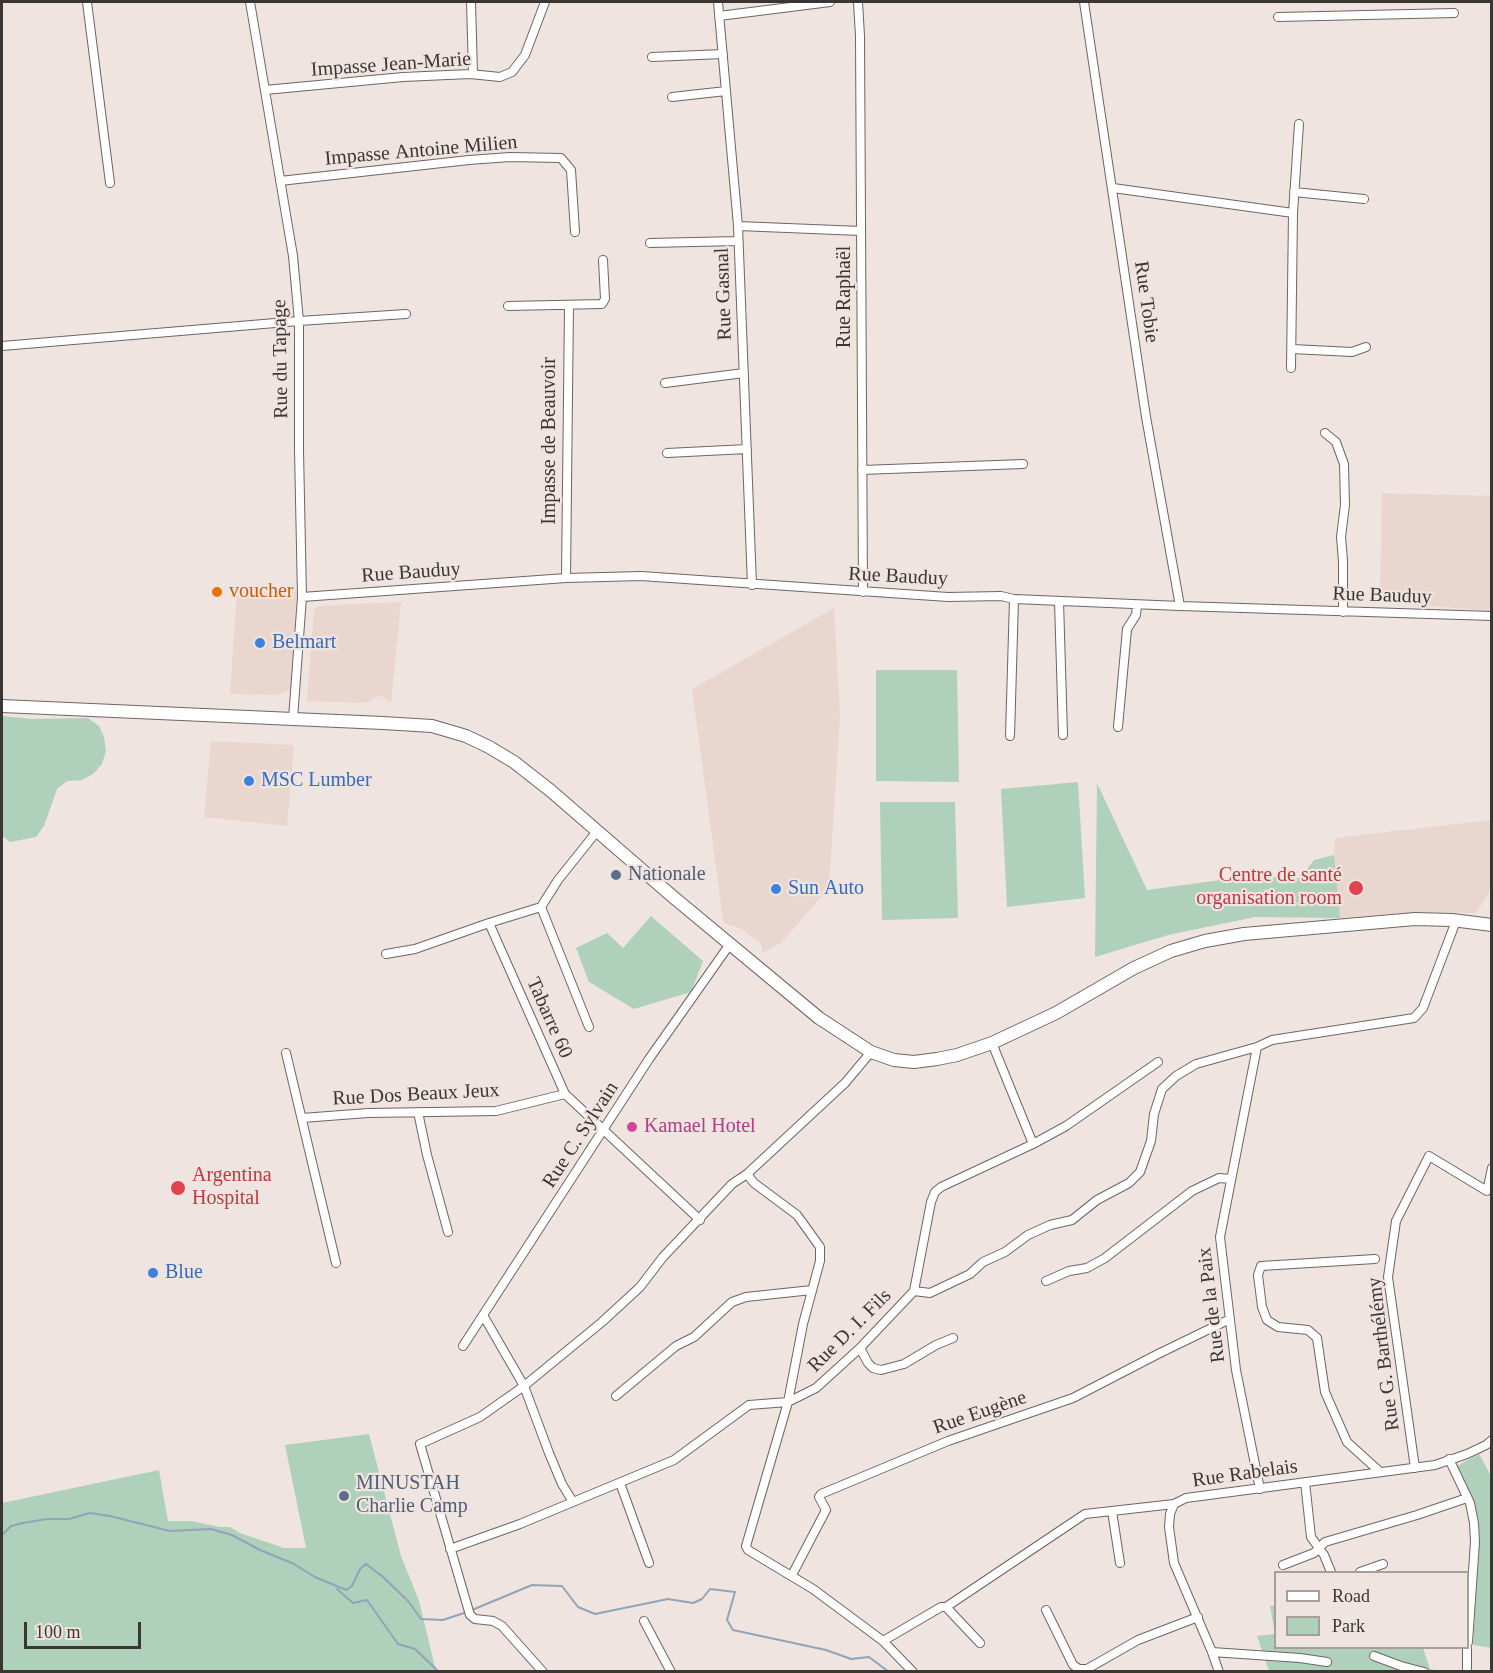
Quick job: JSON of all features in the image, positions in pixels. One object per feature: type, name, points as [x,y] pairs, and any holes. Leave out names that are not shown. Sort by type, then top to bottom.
[{"type":"main road","points":[[2,706],[432,726],[466,736],[514,762],[819,1018],[871,1053],[894,1060],[914,1062],[957,1055],[992,1043],[1056,1013],[1134,968],[1171,951],[1205,941],[1244,934],[1415,919],[1491,925]]},
{"type":"street","points":[[87,2],[110,183]]},
{"type":"street","name":"Rue du Tapage","points":[[250,2],[293,256],[298,321],[302,597],[293,719]]},
{"type":"street","points":[[471,2],[472,74]]},
{"type":"street","name":"Impasse Jean-Marie","points":[[265,90],[404,77],[472,74],[500,77],[512,72],[525,55],[545,2]]},
{"type":"street","name":"Rue Gasnal","points":[[718,2],[738,226],[752,585]]},
{"type":"street","points":[[719,16],[830,2]]},
{"type":"street","name":"Rue Raphaël","points":[[858,2],[863,592]]},
{"type":"street","name":"Rue Tobie","points":[[1084,2],[1146,417],[1180,606]]},
{"type":"street","points":[[1278,17],[1454,13]]},
{"type":"street","points":[[652,57],[723,54]]},
{"type":"street","points":[[672,97],[726,91]]},
{"type":"street","points":[[1291,368],[1293,213],[1299,124]]},
{"type":"street","name":"Impasse Antoine Milien","points":[[280,181],[469,159],[561,158],[571,170],[575,232]]},
{"type":"street","points":[[1113,188],[1293,213]]},
{"type":"street","points":[[1294,192],[1364,199]]},
{"type":"street","points":[[738,226],[861,231]]},
{"type":"street","points":[[650,243],[738,241]]},
{"type":"street","points":[[508,306],[604,303],[603,260]]},
{"type":"street","name":"Impasse de Beauvoir","points":[[566,578],[568,305]]},
{"type":"street","points":[[2,346],[406,314]]},
{"type":"street","points":[[1292,349],[1352,352],[1366,346]]},
{"type":"street","points":[[665,383],[744,373]]},
{"type":"street","points":[[1325,433],[1336,442],[1344,464],[1345,505],[1341,537],[1343,612]]},
{"type":"street","points":[[667,453],[747,449]]},
{"type":"street","points":[[862,470],[1023,464]]},
{"type":"street","name":"Rue Bauduy","points":[[302,597],[566,578],[641,576],[948,597],[1001,596],[1014,599],[1180,606],[1491,616]]},
{"type":"street","points":[[1010,736],[1014,599]]},
{"type":"street","points":[[1059,601],[1063,735]]},
{"type":"street","points":[[1118,728],[1128,629],[1136,615],[1137,604]]},
{"type":"street","points":[[386,954],[414,949],[541,907],[558,880],[598,831]]},
{"type":"street","points":[[541,907],[589,1027]]},
{"type":"street","points":[[914,1291],[930,1293],[970,1274],[983,1262],[1005,1252],[1028,1235],[1050,1225],[1072,1220],[1097,1200],[1129,1184],[1140,1172],[1151,1141],[1154,1114],[1162,1089],[1176,1076],[1196,1064],[1257,1047],[1272,1040],[1414,1018],[1424,1008],[1456,921]]},
{"type":"street","name":"Tabarre 60","points":[[489,924],[565,1094],[700,1220]]},
{"type":"street","name":"Rue C. Sylvain","points":[[463,1346],[650,1059],[730,944]]},
{"type":"street","points":[[992,1043],[1033,1144],[1066,1126],[1158,1062]]},
{"type":"street","name":"Rue de la Paix","points":[[1257,1047],[1220,1237],[1236,1370],[1260,1489]]},
{"type":"street","points":[[286,1053],[336,1263]]},
{"type":"street","points":[[543,1671],[502,1626],[494,1621],[475,1619],[470,1615],[420,1444],[480,1417],[572,1348],[640,1287],[663,1257],[732,1184],[747,1174],[845,1083],[871,1053]]},
{"type":"street","name":"Rue Dos Beaux Jeux","points":[[302,1118],[368,1113],[496,1111],[565,1094]]},
{"type":"street","points":[[418,1112],[448,1232]]},
{"type":"street","name":"Rue D. I. Fils","points":[[789,1402],[816,1388],[860,1348],[914,1291],[931,1202],[935,1192],[941,1187],[1033,1144]]},
{"type":"street","name":"Rue G. Barthélémy","points":[[1415,1468],[1388,1277],[1396,1221],[1429,1156],[1487,1191],[1491,1168]]},
{"type":"street","points":[[747,1174],[754,1183],[797,1215],[820,1247],[820,1261],[803,1324],[789,1402],[746,1546],[748,1550],[792,1575],[883,1641],[913,1671]]},
{"type":"street","points":[[1046,1281],[1069,1270],[1087,1268],[1105,1258],[1192,1191],[1219,1178],[1231,1179]]},
{"type":"street","points":[[1375,1259],[1261,1266],[1258,1275],[1267,1320],[1278,1327],[1308,1330],[1317,1338],[1325,1392],[1347,1442],[1379,1471]]},
{"type":"street","points":[[616,1396],[676,1346],[694,1337],[732,1302],[746,1297],[812,1290]]},
{"type":"street","points":[[483,1315],[524,1386],[562,1484],[573,1502]]},
{"type":"street","name":"Rue Eugène","points":[[792,1575],[826,1509],[819,1497],[821,1494],[948,1441],[1073,1398],[1230,1319]]},
{"type":"street","points":[[860,1348],[873,1368],[880,1370],[904,1364],[953,1338]]},
{"type":"street","points":[[450,1549],[520,1524],[675,1460],[749,1405],[789,1402]]},
{"type":"street","name":"Rue Rabelais","points":[[1219,1671],[1173,1556],[1170,1514],[1174,1504],[1186,1498],[1415,1468],[1467,1454],[1491,1440]]},
{"type":"street","points":[[1449,1460],[1467,1498],[1474,1523],[1475,1542],[1469,1617]]},
{"type":"street","points":[[1305,1482],[1311,1537],[1324,1555],[1331,1571]]},
{"type":"street","points":[[620,1483],[649,1563]]},
{"type":"street","points":[[1283,1565],[1314,1553],[1325,1542],[1467,1498]]},
{"type":"street","points":[[883,1641],[941,1607],[946,1607],[1085,1514],[1174,1504]]},
{"type":"street","points":[[1112,1511],[1120,1563]]},
{"type":"street","points":[[1363,1571],[1383,1564]]},
{"type":"street","points":[[946,1607],[980,1643]]},
{"type":"street","points":[[1046,1610],[1073,1665],[1079,1670],[1087,1668],[1138,1640],[1198,1617]]},
{"type":"street","points":[[644,1621],[671,1671]]},
{"type":"street","points":[[1467,1649],[1467,1671]]},
{"type":"street","points":[[1212,1652],[1327,1662]]},
{"type":"street","points":[[1374,1656],[1401,1666],[1424,1671]]},
{"type":"shaded area","points":[[1382,493],[1491,496],[1491,611],[1380,602]]},
{"type":"shaded area","points":[[296,588],[298,602],[291,689],[277,695],[230,694],[237,593]]},
{"type":"shaded area","points":[[401,602],[391,703],[380,695],[365,703],[307,701],[314,611],[317,606]]},
{"type":"shaded area","points":[[834,608],[840,715],[829,888],[781,943],[762,953],[761,943],[740,928],[724,923],[692,689]]},
{"type":"shaded area","name":"MSC Lumber","points":[[211,741],[294,745],[287,826],[204,817]]},
{"type":"shaded area","points":[[1491,820],[1491,884],[1488,895],[1476,913],[1421,912],[1340,918],[1334,855],[1335,838]]},
{"type":"green space","points":[[876,670],[957,670],[959,782],[876,781]]},
{"type":"green space","points":[[2,716],[33,719],[88,718],[99,726],[104,737],[106,751],[102,764],[93,774],[82,780],[67,781],[57,789],[44,826],[36,837],[10,842],[2,836]]},
{"type":"green space","points":[[1078,782],[1085,898],[1007,907],[1001,789]]},
{"type":"green space","points":[[1097,783],[1147,890],[1250,876],[1300,878],[1314,860],[1334,855],[1340,918],[1255,917],[1168,935],[1095,957]]},
{"type":"green space","points":[[880,802],[955,802],[958,918],[882,920]]},
{"type":"green space","points":[[651,916],[703,961],[691,992],[634,1009],[589,982],[576,948],[607,933],[623,948]]},
{"type":"green space","points":[[369,1434],[401,1556],[419,1601],[436,1671],[2,1671],[2,1503],[159,1470],[168,1521],[191,1521],[230,1527],[240,1533],[284,1548],[306,1548],[285,1445]]},
{"type":"green space","points":[[1479,1454],[1491,1476],[1491,1648],[1473,1645],[1479,1539],[1475,1504],[1457,1466]]},
{"type":"green space","points":[[1270,1606],[1274,1606],[1274,1628]]},
{"type":"green space","points":[[1274,1634],[1274,1649],[1423,1649],[1430,1669],[1442,1671],[1269,1671],[1257,1636]]},
{"type":"waterway","points":[[2,1535],[11,1526],[47,1519],[69,1519],[90,1513],[170,1531],[211,1529],[232,1535],[346,1590],[352,1586],[360,1569],[366,1564],[408,1601],[421,1619],[443,1620],[467,1612]]},
{"type":"waterway","points":[[472,1610],[532,1585],[562,1586],[578,1607],[595,1614],[668,1599],[693,1603],[702,1599],[710,1589],[735,1592],[727,1620],[733,1630],[826,1650],[851,1659],[869,1657],[889,1672]]},
{"type":"waterway","points":[[337,1589],[353,1603],[367,1600],[398,1644],[415,1649],[439,1672]]},
{"type":"place","name":"voucher","points":[[217,592]]},
{"type":"place","name":"Belmart","points":[[260,643]]},
{"type":"place","name":"MSC Lumber","points":[[249,781]]},
{"type":"place","name":"Nationale","points":[[616,875]]},
{"type":"place","name":"Centre de santé organisation room","points":[[1356,888]]},
{"type":"place","name":"Sun Auto","points":[[776,889]]},
{"type":"place","name":"Kamael Hotel","points":[[632,1127]]},
{"type":"place","name":"Argentina Hospital","points":[[178,1188]]},
{"type":"place","name":"Blue","points":[[153,1273]]},
{"type":"place","name":"MINUSTAH Charlie Camp","points":[[344,1496]]}]
